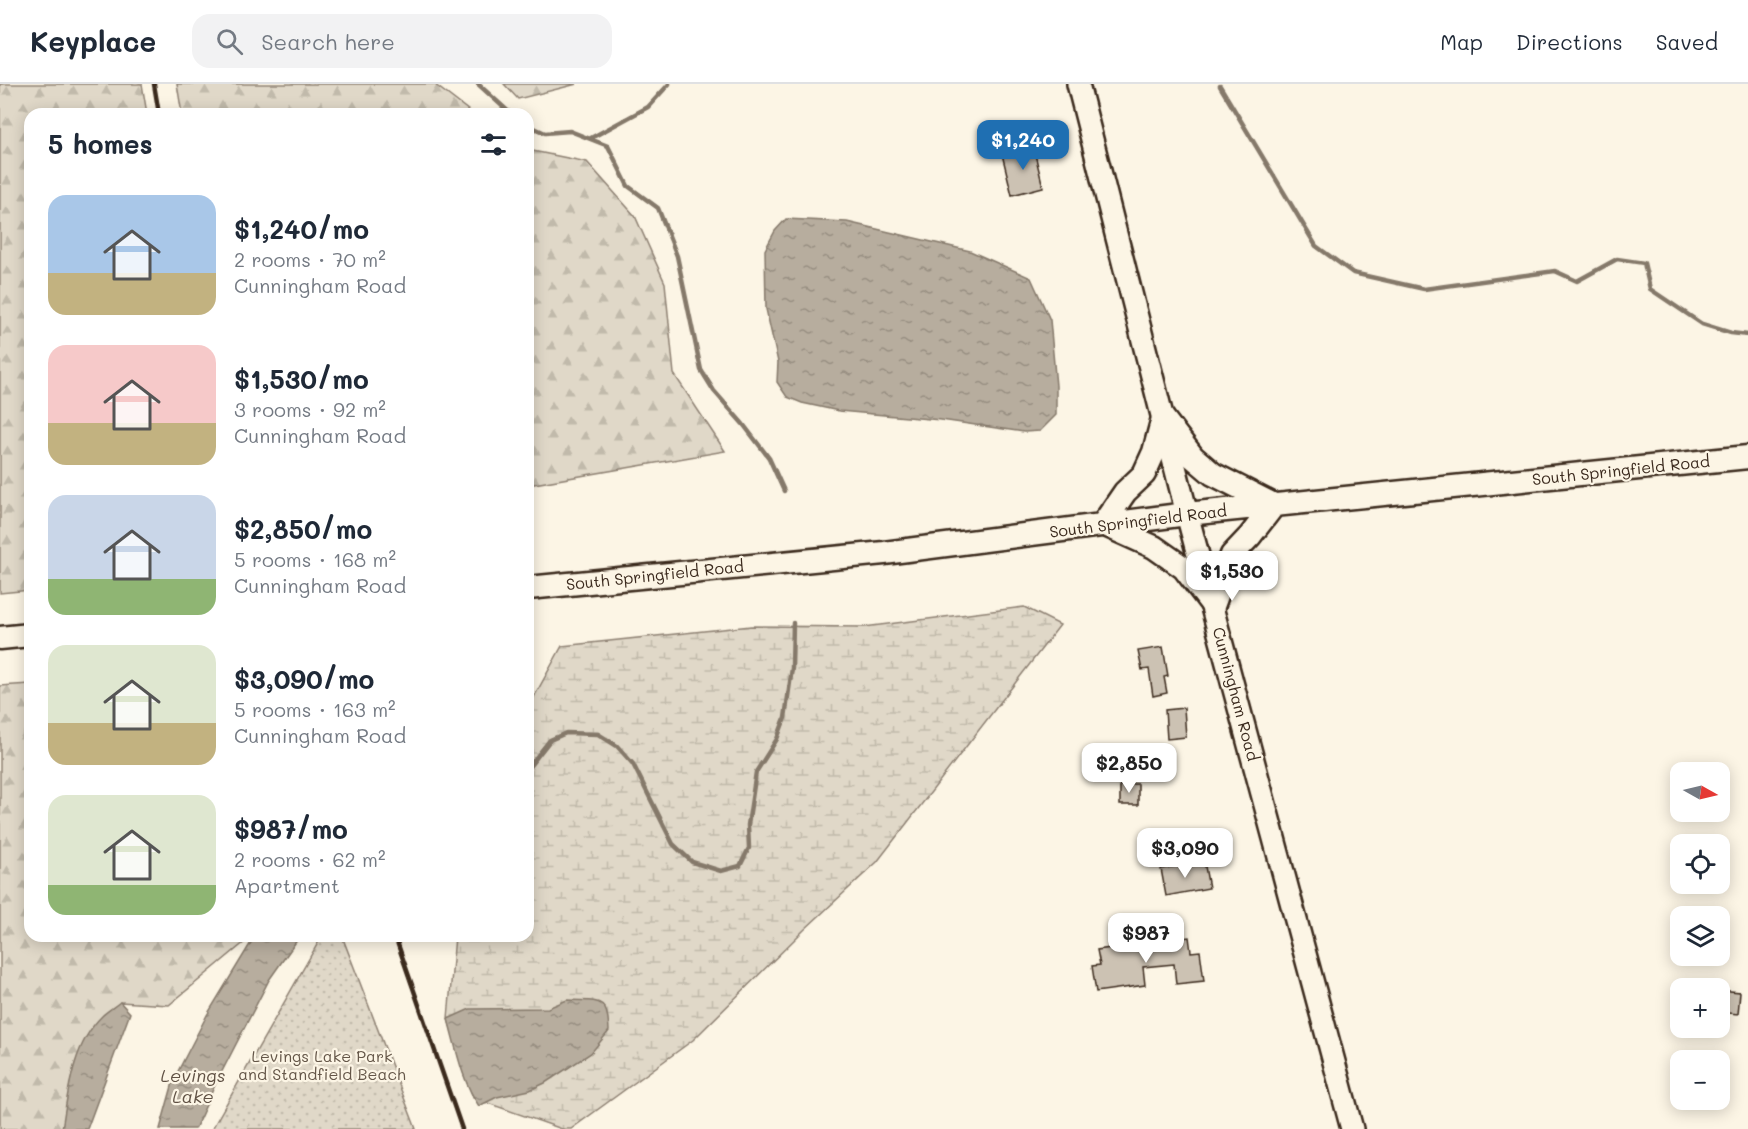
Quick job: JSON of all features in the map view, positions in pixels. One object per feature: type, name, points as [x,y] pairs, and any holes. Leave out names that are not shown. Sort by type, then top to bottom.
[{"type":"main road","name":"Cunningham Road","points":[[1078,84],[1187,514],[1352,1129]]},
{"type":"main road","points":[[1163,418],[1193,457],[1213,474],[1274,505],[1232,555],[1213,606]]},
{"type":"main road","points":[[1163,418],[1154,452],[1144,474],[1125,492],[1103,524],[1154,547],[1184,568],[1213,606]]},
{"type":"main road","name":"South Springfield Road","points":[[534,587],[884,553],[1187,514],[1748,457]]},
{"type":"main road","points":[[0,638],[24,636]]},
{"type":"green space","points":[[0,84],[142,84],[146,108],[24,108],[24,591],[0,593]]},
{"type":"green space","points":[[177,84],[434,84],[465,108],[181,108]]},
{"type":"green space","points":[[504,84],[577,84],[518,99]]},
{"type":"green space","points":[[534,151],[587,162],[635,216],[665,283],[674,374],[725,451],[534,484]]},
{"type":"green space","points":[[1024,607],[1060,625],[877,862],[804,930],[693,1040],[571,1129],[562,1129],[473,1098],[448,1019],[454,942],[534,942],[534,697],[562,646],[751,626],[864,627]]},
{"type":"green space","points":[[24,684],[24,942],[245,942],[169,1005],[120,1002],[64,1129],[0,1129],[0,686]]},
{"type":"green space","name":"Levings Lake Park and Standfield Beach","points":[[319,942],[344,942],[416,1129],[212,1129]]},
{"type":"water","points":[[786,219],[847,222],[970,251],[1031,278],[1050,320],[1056,386],[1056,415],[1040,431],[1024,432],[941,420],[839,411],[802,403],[787,397],[777,382],[778,362],[766,309],[765,250],[775,231]]},
{"type":"water","name":"Levings Lake","points":[[251,942],[296,942],[269,980],[195,1129],[160,1129],[174,1079],[207,1015]]},
{"type":"water","points":[[567,1000],[594,1001],[603,1006],[606,1011],[609,1031],[591,1053],[545,1083],[530,1090],[497,1097],[479,1106],[464,1076],[448,1019],[470,1009],[548,1008]]},
{"type":"water","name":"Levings Lake","points":[[120,1002],[130,1013],[87,1129],[62,1129],[73,1069],[84,1040],[102,1016]]},
{"type":"building","points":[[1033,146],[1043,187],[1012,195],[1002,154]]},
{"type":"building","points":[[1163,647],[1168,676],[1164,677],[1167,693],[1153,696],[1149,669],[1142,670],[1138,651]]},
{"type":"building","points":[[1184,708],[1186,737],[1167,739],[1165,710]]},
{"type":"building","points":[[1120,784],[1138,784],[1138,805],[1120,805]]},
{"type":"building","points":[[1204,861],[1209,888],[1166,896],[1161,869]]},
{"type":"building","points":[[1189,937],[1191,952],[1200,951],[1204,981],[1176,984],[1174,964],[1143,967],[1145,985],[1096,992],[1092,966],[1100,965],[1097,950]]},
{"type":"building","points":[[1730,991],[1740,992],[1738,1014],[1730,1013]]},
{"type":"waterway","points":[[478,84],[504,108]]},
{"type":"waterway","points":[[591,138],[648,107],[669,84]]},
{"type":"waterway","points":[[1220,86],[1316,246],[1353,273],[1424,289],[1555,271],[1577,281],[1617,259],[1644,263],[1650,289],[1702,324],[1731,333],[1748,335]]},
{"type":"waterway","points":[[534,128],[545,133],[570,131],[608,146],[628,186],[658,208],[677,256],[701,370],[714,391],[769,458],[784,491]]},
{"type":"waterway","points":[[534,760],[550,740],[566,733],[598,734],[617,746],[633,764],[673,844],[692,862],[721,871],[740,866],[749,848],[748,825],[756,772],[777,739],[785,718],[792,668],[793,623]]},
{"type":"railway","points":[[154,84],[158,108]]},
{"type":"railway","points":[[397,942],[462,1129]]}]
